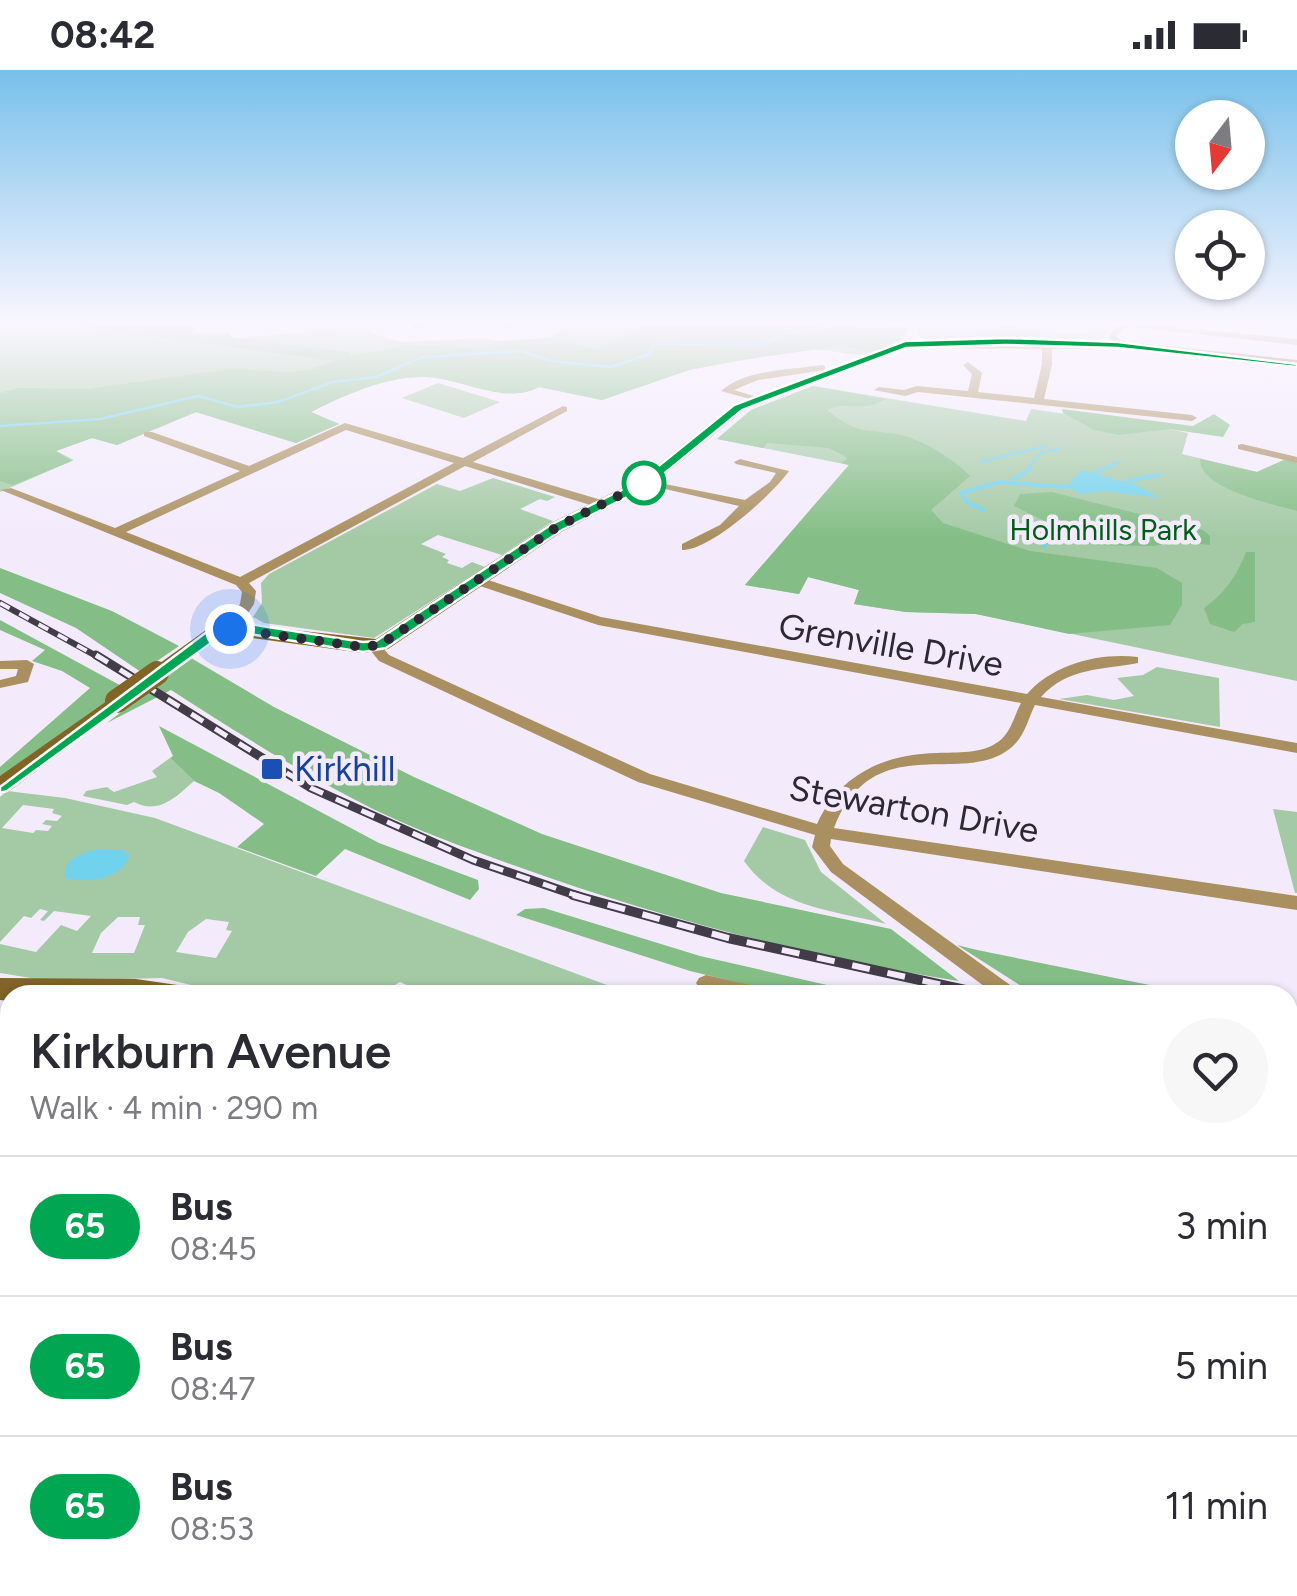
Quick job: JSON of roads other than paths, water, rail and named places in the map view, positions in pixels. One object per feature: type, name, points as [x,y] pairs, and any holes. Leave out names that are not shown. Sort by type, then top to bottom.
[{"type":"main road","points":[[0,787],[214,634],[230,629],[374,646],[479,582],[557,527],[645,483],[761,396]]},
{"type":"street","points":[[742,396],[753,399]]},
{"type":"street","points":[[988,396],[1192,418]]},
{"type":"street","points":[[241,582],[563,409]]},
{"type":"street","points":[[114,532],[345,426],[604,505]]},
{"type":"street","points":[[148,434],[249,470]]},
{"type":"street","points":[[1242,447],[1297,460]]},
{"type":"street","points":[[686,547],[724,528],[746,504],[774,484],[783,471],[740,462]]},
{"type":"street","points":[[645,483],[746,504]]},
{"type":"street","points":[[7,490],[241,582],[249,591],[247,604],[230,629]]},
{"type":"street","name":"Grenville Drive","points":[[479,582],[598,622],[1297,748]]},
{"type":"street","name":"Stewarton Drive","points":[[374,646],[384,658],[644,778],[823,832],[1297,903]]},
{"type":"street","points":[[997,985],[837,868],[822,847],[829,814],[850,785],[876,767],[996,750],[1018,734],[1030,701],[1077,665],[1132,660]]},
{"type":"street","points":[[0,665],[27,664],[22,678],[0,684]]},
{"type":"street","points":[[706,983],[715,985]]},
{"type":"water","points":[[1081,470],[1136,485],[1160,498],[1105,491],[1082,494],[1066,487]]},
{"type":"water","points":[[94,850],[122,850],[130,856],[111,875],[83,880],[65,878],[70,862]]},
{"type":"waterway","points":[[0,426],[100,419],[197,396]]},
{"type":"waterway","points":[[199,396],[238,407],[294,396]]},
{"type":"waterway","points":[[980,462],[1046,446]]},
{"type":"waterway","points":[[1026,471],[1042,452],[1058,449]]},
{"type":"waterway","points":[[1098,471],[1120,462]]},
{"type":"waterway","points":[[1014,479],[1030,469]]},
{"type":"waterway","points":[[1094,473],[1104,469]]},
{"type":"waterway","points":[[1127,481],[1159,475]]},
{"type":"waterway","points":[[983,510],[967,502],[961,493],[999,482],[1066,487]]},
{"type":"waterway","points":[[1031,531],[1045,546]]},
{"type":"railway","points":[[0,603],[100,658]]},
{"type":"railway","points":[[96,655],[311,788],[473,860],[581,897]]},
{"type":"railway","points":[[573,895],[728,938],[942,985]]},
{"type":"place","name":"Kirkhill","points":[[272,769]]},
{"type":"park label","name":"Holmhills Park","points":[[1103,530]]}]
